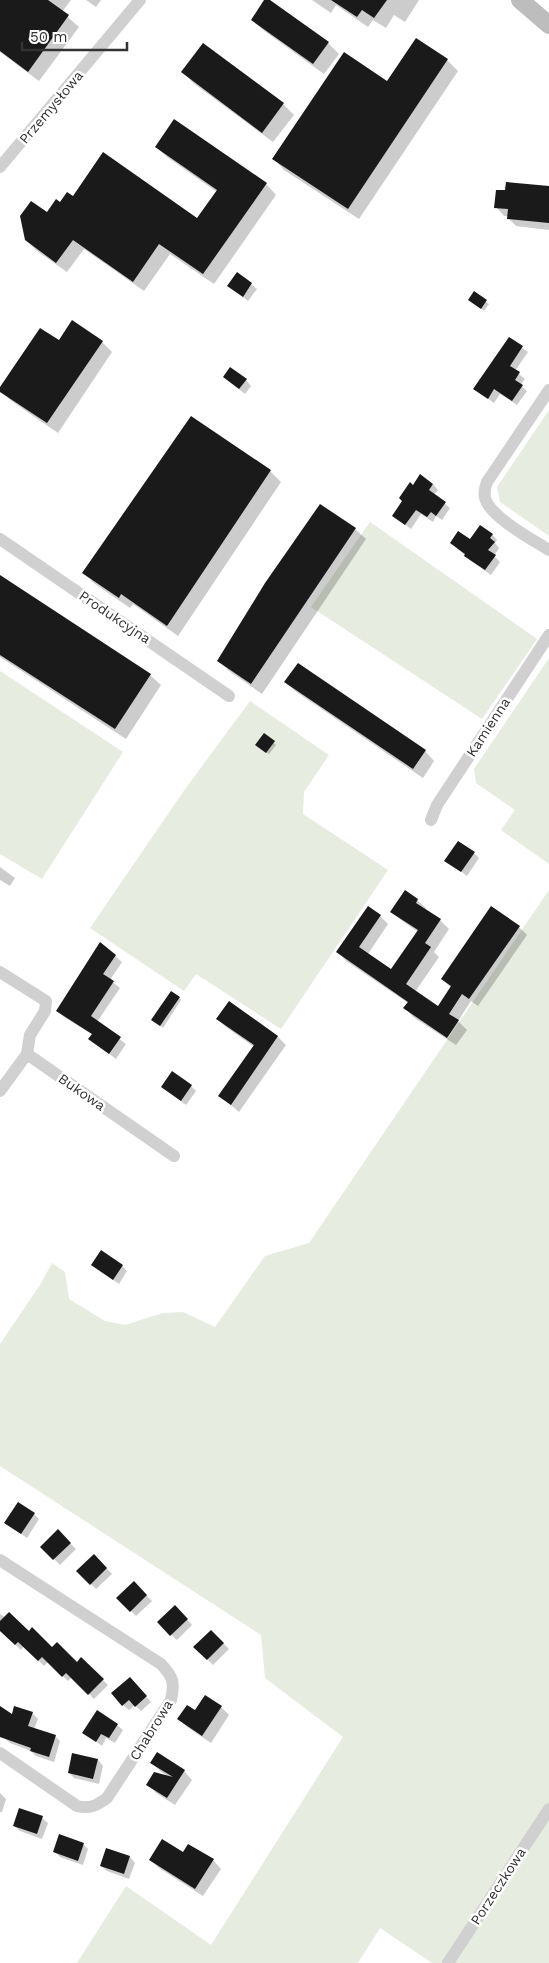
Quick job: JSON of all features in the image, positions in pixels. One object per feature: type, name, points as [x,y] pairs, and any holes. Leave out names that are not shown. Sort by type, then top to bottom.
[{"type":"street","name":"Przemysłowa","points":[[0,167],[140,0]]},
{"type":"street","points":[[520,0],[549,25]]},
{"type":"street","points":[[549,390],[487,482],[485,497],[497,515],[549,550]]},
{"type":"street","name":"Produkcyjna","points":[[0,539],[229,696]]},
{"type":"street","name":"Kamienna","points":[[431,820],[437,805],[549,635]]},
{"type":"street","points":[[0,972],[46,1001],[45,1011],[30,1035],[27,1054],[0,1091]]},
{"type":"street","name":"Bukowa","points":[[27,1054],[174,1156]]},
{"type":"street","name":"Chabrowa","points":[[0,1560],[160,1664],[170,1674],[174,1686],[171,1700],[107,1798],[97,1806],[88,1808],[77,1806],[0,1753]]},
{"type":"street","name":"Porzeczkowa","points":[[448,1963],[549,1809]]},
{"type":"shaded area","points":[[549,410],[549,536],[500,502],[497,487]]},
{"type":"shaded area","points":[[370,522],[537,639],[482,719],[311,607]]},
{"type":"shaded area","points":[[549,658],[549,864],[501,830],[515,810],[476,783],[474,769]]},
{"type":"shaded area","points":[[0,671],[123,752],[42,879],[0,854]]},
{"type":"shaded area","points":[[250,701],[329,755],[304,792],[303,814],[388,870],[281,1029],[196,974],[184,991],[90,928],[183,792]]},
{"type":"shaded area","points":[[549,890],[549,1963],[432,1963],[380,1928],[358,1963],[77,1963],[126,1886],[211,1945],[343,1737],[265,1678],[261,1635],[0,1466],[0,1344],[40,1285],[52,1263],[65,1272],[69,1299],[105,1321],[125,1325],[163,1313],[183,1312],[215,1327],[265,1256],[309,1243]]},
{"type":"building","points":[[0,0],[48,0],[69,15],[28,72],[0,51]]},
{"type":"building","points":[[264,0],[270,0],[329,42],[313,64],[251,20]]},
{"type":"building","points":[[331,0],[387,0],[374,18],[362,10],[357,17]]},
{"type":"building","points":[[416,38],[448,59],[348,209],[272,159],[344,52],[387,81]]},
{"type":"building","points":[[203,43],[284,103],[262,133],[181,72]]},
{"type":"building","points":[[174,119],[267,183],[203,274],[159,244],[133,282],[73,240],[56,263],[25,240],[20,216],[31,201],[47,212],[56,199],[60,202],[67,192],[73,196],[103,152],[197,218],[217,190],[155,147]]},
{"type":"building","points":[[506,182],[549,186],[549,223],[507,219],[508,209],[494,208],[496,190],[505,190]]},
{"type":"building","points":[[237,272],[252,283],[243,297],[227,286]]},
{"type":"building","points":[[474,291],[487,300],[481,309],[468,300]]},
{"type":"building","points":[[72,320],[103,341],[47,423],[0,392],[0,387],[40,328],[59,340]]},
{"type":"building","points":[[509,337],[523,346],[510,366],[520,372],[515,380],[523,385],[512,401],[494,389],[488,399],[473,389]]},
{"type":"building","points":[[230,367],[247,379],[239,389],[223,377]]},
{"type":"building","points":[[191,416],[271,470],[167,626],[121,594],[119,598],[82,573]]},
{"type":"building","points":[[420,474],[433,484],[429,490],[446,502],[436,516],[431,512],[427,517],[416,510],[405,525],[392,516],[402,501],[399,498],[410,482],[413,485]]},
{"type":"building","points":[[320,504],[356,528],[251,684],[217,661],[265,583]]},
{"type":"building","points":[[480,525],[493,534],[490,538],[495,542],[488,550],[496,555],[485,570],[464,556],[465,554],[450,543],[458,531],[470,539]]},
{"type":"building","points":[[0,575],[151,674],[115,729],[0,655]]},
{"type":"building","points":[[298,663],[426,750],[413,769],[284,682]]},
{"type":"building","points":[[264,733],[275,741],[266,753],[255,745]]},
{"type":"building","points":[[458,841],[475,852],[461,872],[444,861]]},
{"type":"building","points":[[405,890],[418,899],[416,903],[441,919],[425,943],[431,947],[406,984],[438,1006],[451,986],[441,979],[491,906],[520,926],[469,999],[462,994],[449,1014],[459,1020],[447,1038],[403,1008],[408,1002],[336,952],[368,906],[381,915],[359,947],[391,969],[418,930],[390,912]]},
{"type":"building","points":[[100,942],[116,955],[103,974],[114,981],[91,1016],[121,1037],[109,1054],[88,1039],[92,1034],[56,1011]]},
{"type":"building","points":[[171,991],[180,997],[160,1026],[151,1020]]},
{"type":"building","points":[[229,1001],[278,1036],[231,1105],[218,1096],[254,1045],[216,1019]]},
{"type":"building","points":[[172,1071],[192,1085],[181,1101],[161,1087]]},
{"type":"building","points":[[101,1250],[123,1265],[113,1280],[91,1265]]},
{"type":"building","points":[[18,1502],[35,1513],[21,1534],[4,1523]]},
{"type":"building","points":[[58,1529],[71,1543],[53,1560],[40,1547]]},
{"type":"building","points":[[94,1554],[107,1568],[90,1585],[76,1571]]},
{"type":"building","points":[[134,1581],[147,1595],[130,1612],[116,1598]]},
{"type":"building","points":[[175,1605],[188,1619],[170,1636],[157,1622]]},
{"type":"building","points":[[9,1612],[29,1631],[32,1627],[52,1647],[57,1642],[77,1662],[81,1657],[104,1679],[88,1695],[66,1673],[62,1677],[42,1657],[38,1661],[18,1642],[15,1645],[0,1631],[0,1621]]},
{"type":"building","points":[[211,1630],[224,1643],[207,1660],[193,1647]]},
{"type":"building","points":[[130,1677],[147,1696],[135,1707],[129,1700],[122,1706],[111,1693]]},
{"type":"building","points":[[205,1695],[222,1706],[202,1736],[177,1719],[187,1705],[195,1710]]},
{"type":"building","points":[[0,1706],[12,1714],[14,1706],[33,1712],[28,1726],[56,1735],[49,1757],[30,1751],[31,1748],[0,1737]]},
{"type":"building","points":[[97,1710],[118,1724],[109,1738],[101,1734],[96,1742],[82,1733]]},
{"type":"building","points":[[157,1752],[185,1770],[167,1798],[146,1785],[154,1772],[173,1777],[150,1763]]},
{"type":"building","points":[[72,1753],[98,1759],[93,1779],[68,1773]]},
{"type":"building","points":[[19,1808],[43,1816],[37,1834],[13,1826]]},
{"type":"building","points":[[59,1834],[84,1843],[78,1861],[53,1852]]},
{"type":"building","points":[[162,1839],[183,1852],[188,1844],[214,1859],[195,1889],[149,1860]]},
{"type":"building","points":[[106,1848],[130,1856],[124,1874],[100,1866]]}]
